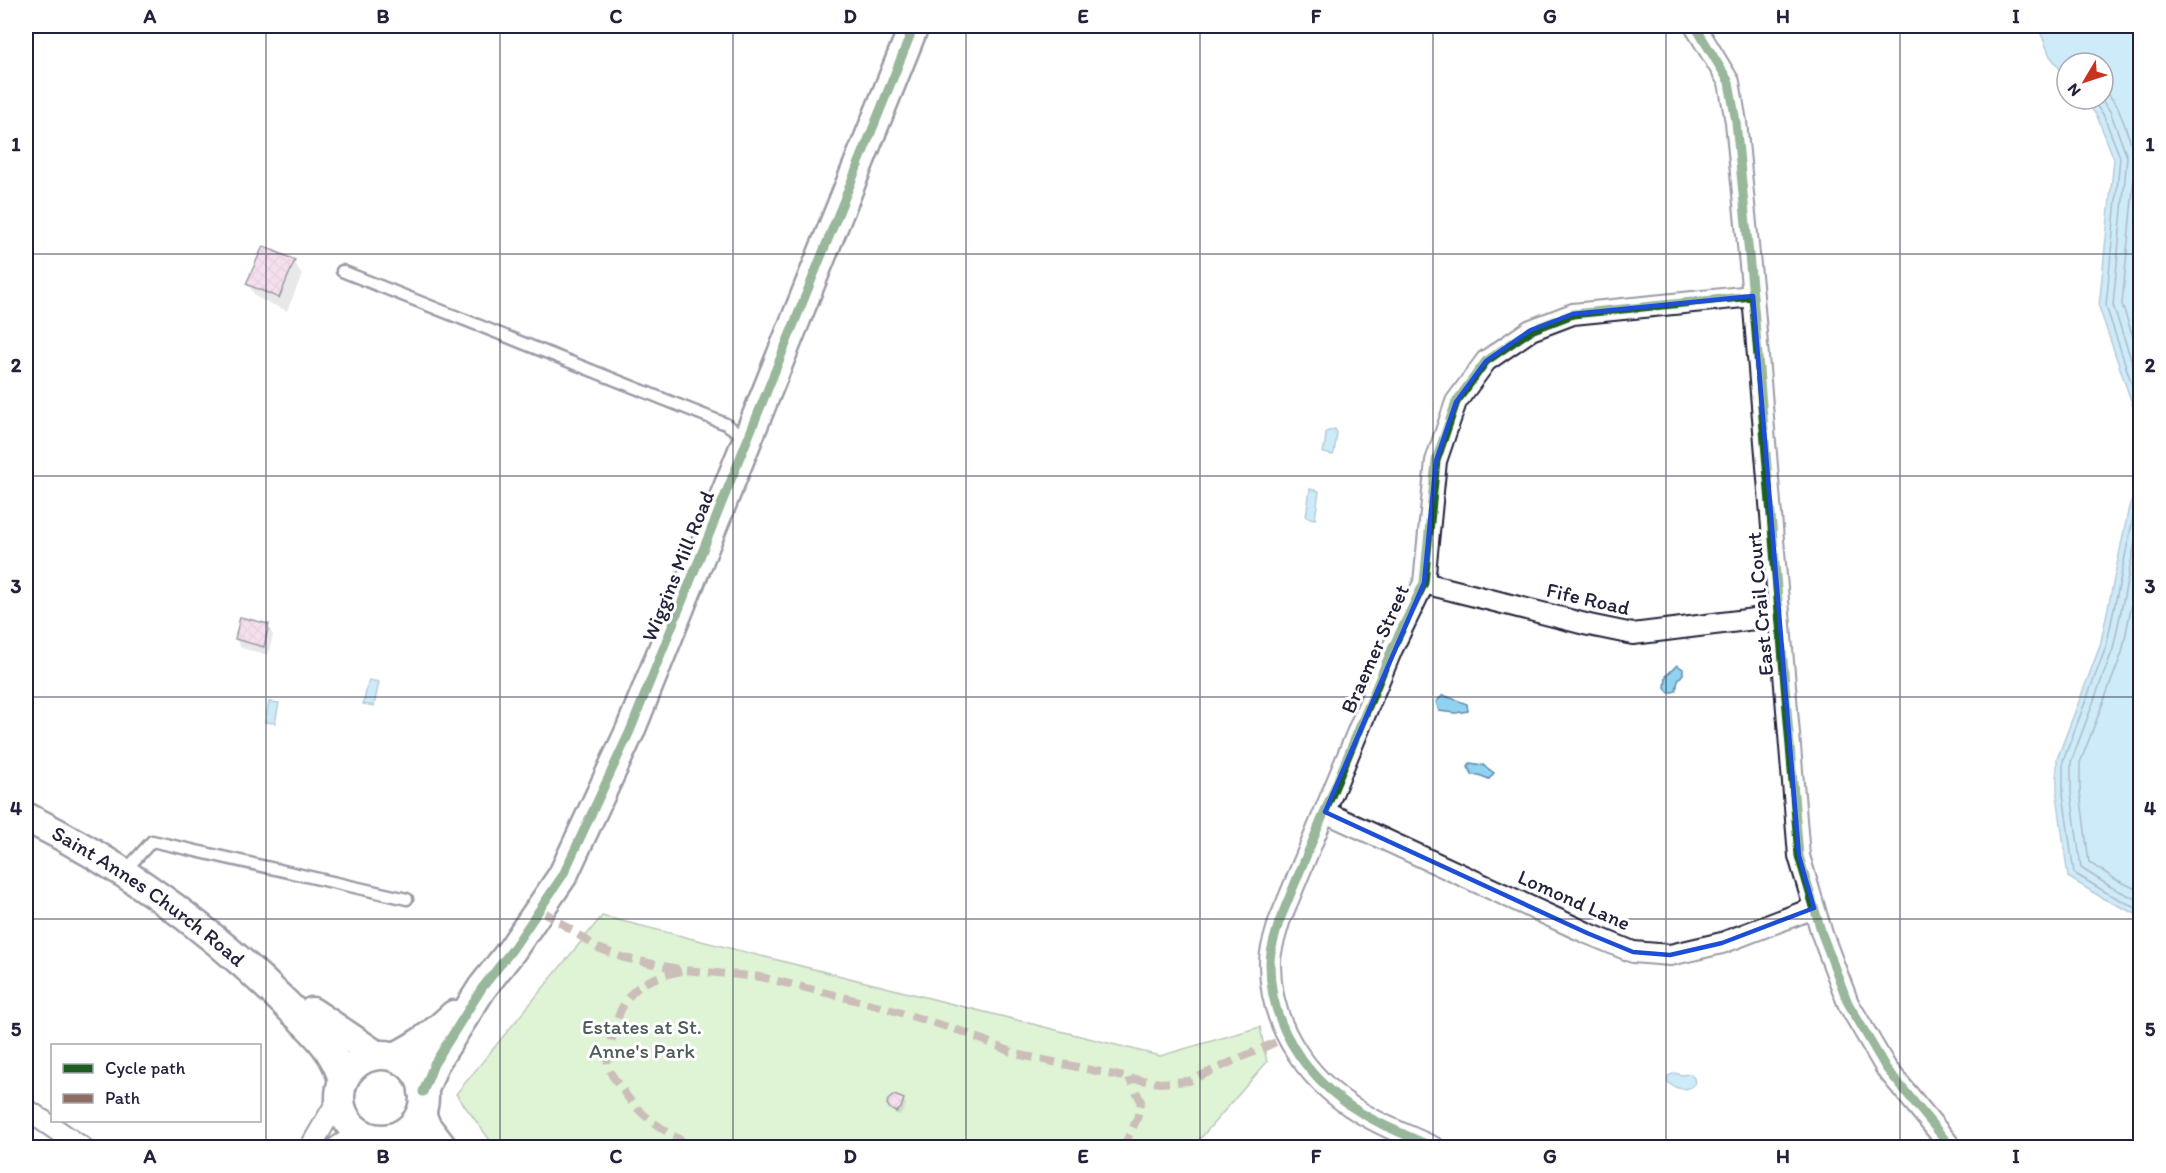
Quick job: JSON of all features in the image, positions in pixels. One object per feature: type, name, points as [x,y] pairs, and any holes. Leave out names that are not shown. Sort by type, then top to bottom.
[{"type":"street","name":"Wiggins Mill Road","points":[[422,1103],[434,1064],[482,988],[512,950],[563,875],[630,731],[914,26]]},
{"type":"street","name":"East Crail Court","points":[[1695,26],[1729,82],[1736,122],[1753,297],[1799,856],[1822,934],[1848,1003],[1886,1068],[1952,1148]]},
{"type":"street","name":"Braemer Street","points":[[1435,1148],[1371,1119],[1327,1090],[1297,1055],[1282,1030],[1273,995],[1269,960],[1279,922],[1324,812],[1392,649],[1424,583],[1436,461],[1456,402],[1485,361],[1531,330],[1573,314],[1753,297]]},
{"type":"street","name":"Fife Road","points":[[1424,583],[1633,634],[1779,616]]},
{"type":"street","name":"Lomond Lane","points":[[1324,812],[1633,952],[1670,955],[1722,943],[1814,908]]},
{"type":"street","name":"Saint Annes Church Road","points":[[26,818],[69,839],[124,872],[212,938],[264,982],[327,1046],[338,1062],[341,1089]]},
{"type":"street","name":"Saint Annes Church Road","points":[[264,982],[386,1056]]},
{"type":"street","name":"Wiggins Mill Road","points":[[386,1056],[414,1048],[436,1032],[482,988]]},
{"type":"street","points":[[310,1148],[356,1063],[386,1056],[412,1068],[420,1079],[426,1126],[443,1148]]},
{"type":"street","points":[[341,1089],[345,1118],[353,1128],[382,1141]]},
{"type":"street","points":[[336,1148],[351,1138],[382,1141],[395,1137],[408,1130],[422,1103]]},
{"type":"street","points":[[26,1109],[83,1148]]},
{"type":"lane","points":[[342,271],[726,424],[748,439]]},
{"type":"lane","points":[[124,872],[152,841],[407,899]]},
{"type":"highlighted area","points":[[1753,296],[1799,856],[1814,908],[1722,943],[1670,955],[1633,952],[1587,933],[1325,812],[1424,583],[1436,461],[1456,402],[1486,361],[1531,330],[1573,314]]},
{"type":"green space","name":"Estates at St. Anne's Park","points":[[602,916],[1160,1056],[1260,1027],[1267,1062],[1192,1148],[495,1147],[456,1094]]},
{"type":"water","points":[[2038,26],[2140,26],[2140,450],[2138,421],[2099,307],[2114,159],[2093,111],[2115,111],[2115,51],[2055,51],[2055,62]]},
{"type":"water","points":[[1335,429],[1337,433],[1333,455],[1323,453],[1326,432]]},
{"type":"water","points":[[2140,477],[2140,916],[2104,899],[2068,877],[2057,794],[2057,759],[2100,646],[2129,507]]},
{"type":"water","points":[[1310,489],[1319,491],[1315,519],[1306,517]]},
{"type":"water","points":[[1677,665],[1683,669],[1683,674],[1678,680],[1676,691],[1669,693],[1665,688],[1666,676]]},
{"type":"water","points":[[369,680],[379,682],[374,706],[363,704]]},
{"type":"water","points":[[1443,695],[1467,704],[1468,711],[1455,713],[1439,711],[1436,702]]},
{"type":"water","points":[[269,702],[279,703],[275,723],[265,722]]},
{"type":"water","points":[[1470,763],[1483,765],[1494,773],[1489,779],[1472,775],[1468,767]]},
{"type":"water","points":[[1675,1073],[1690,1074],[1695,1084],[1685,1089],[1674,1086],[1668,1082],[1668,1076]]},
{"type":"building","points":[[263,246],[295,260],[279,298],[246,284]]},
{"type":"building","points":[[240,617],[269,624],[264,647],[235,639]]},
{"type":"building","points":[[894,1095],[904,1099],[901,1108],[896,1112],[887,1104]]},
{"type":"marked path","points":[[540,909],[598,948],[624,958],[684,970],[761,977],[875,1005],[964,1032],[1016,1054],[1129,1078],[1160,1083],[1189,1081],[1287,1037]]},
{"type":"marked path","points":[[681,971],[653,979],[642,985],[626,1000],[616,1024],[608,1063],[613,1077],[636,1107],[653,1122],[693,1148]]},
{"type":"marked path","points":[[1123,1148],[1137,1119],[1141,1101],[1129,1078]]},
{"type":"cycle path","points":[[423,1092],[434,1064],[482,988],[512,950],[563,875],[630,731],[914,26]]},
{"type":"cycle path","points":[[1695,26],[1729,82],[1736,122],[1753,296],[1799,856],[1822,934],[1848,1003],[1886,1068],[1952,1148]]},
{"type":"cycle path","points":[[1435,1148],[1380,1123],[1351,1106],[1314,1074],[1298,1055],[1286,1034],[1277,1011],[1270,962],[1279,922],[1392,649],[1424,583],[1436,461],[1456,402],[1486,361],[1531,330],[1573,314],[1753,296]]}]
